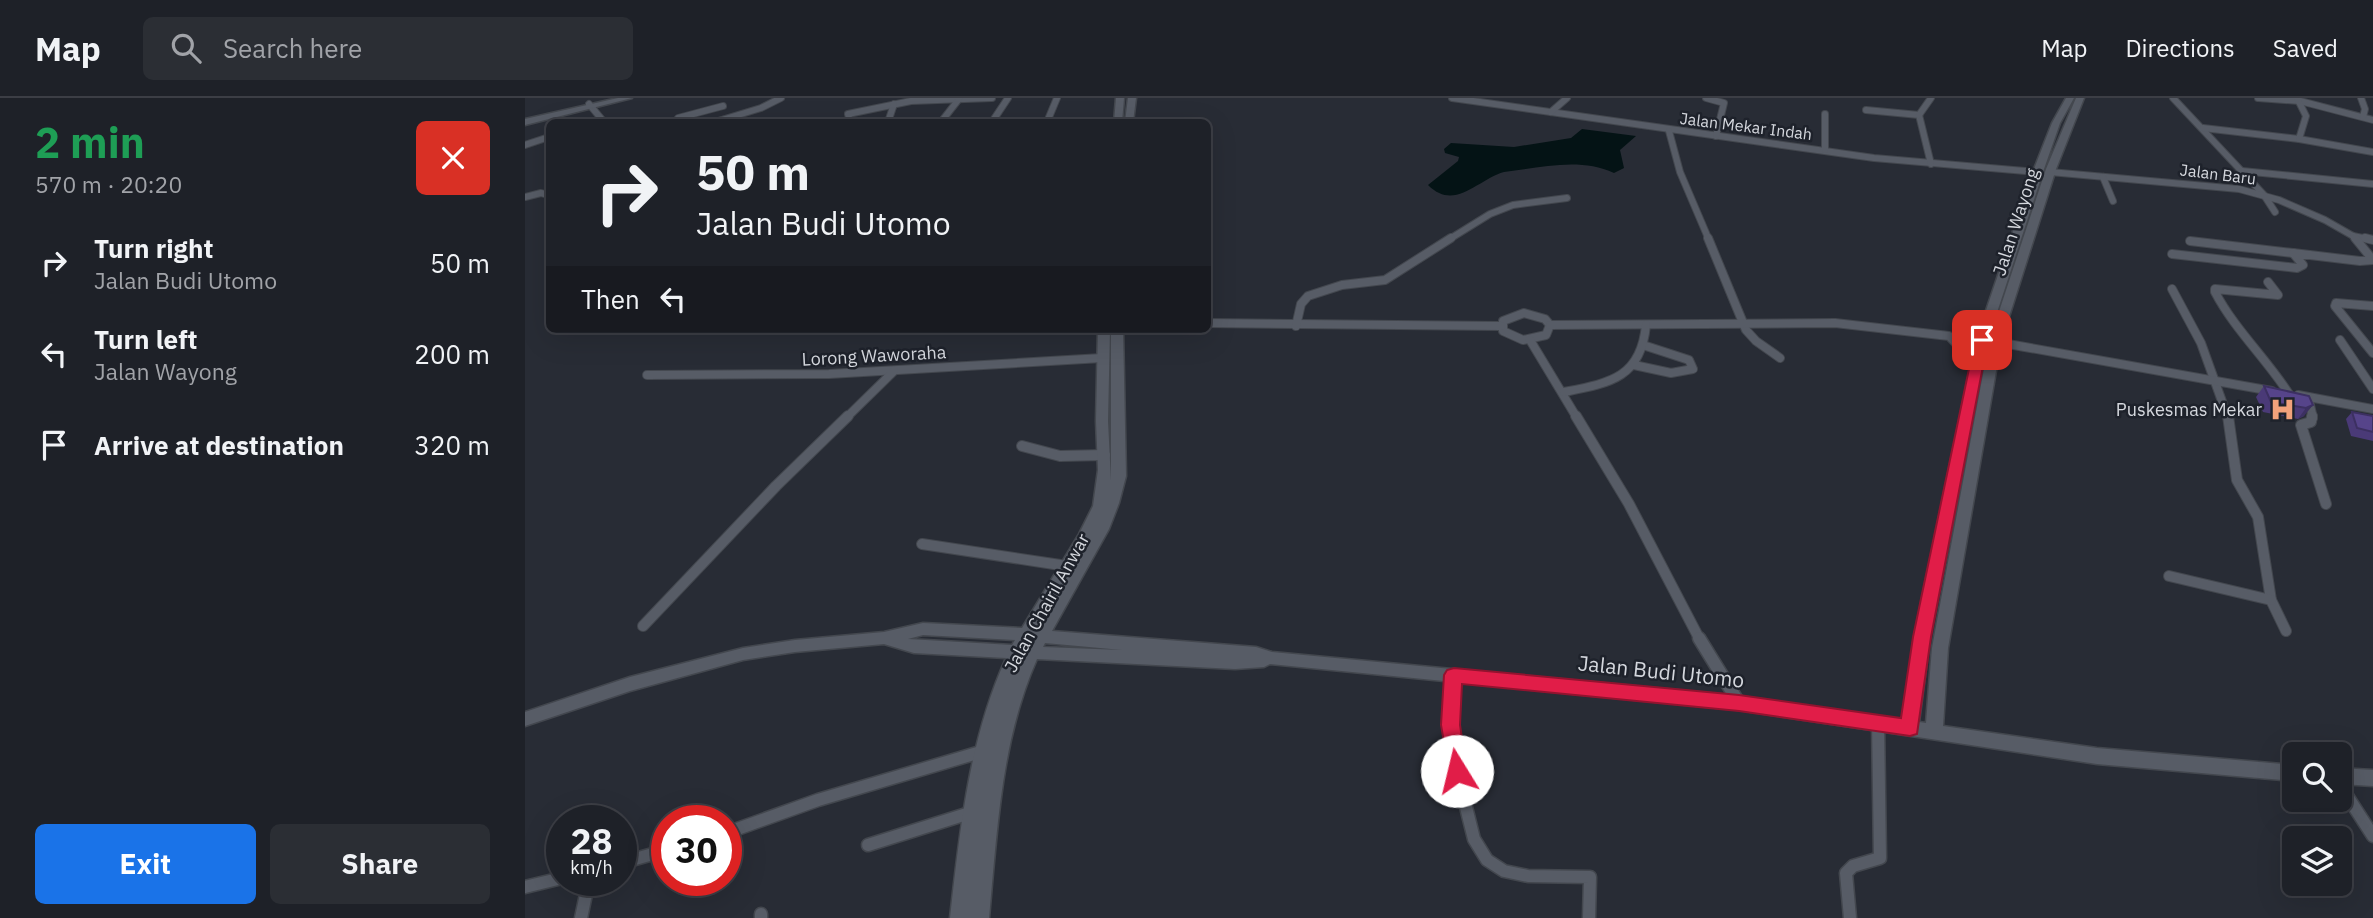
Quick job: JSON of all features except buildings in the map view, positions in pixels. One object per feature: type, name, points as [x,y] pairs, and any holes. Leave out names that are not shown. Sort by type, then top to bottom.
[{"type":"main road","points":[[525,121],[613,98]]},
{"type":"main road","points":[[590,105],[628,98]]},
{"type":"main road","points":[[1120,98],[1118,119],[1130,118],[1132,98]]},
{"type":"main road","name":"Jalan Wayong","points":[[1934,733],[1940,648],[1989,341],[2070,98]]},
{"type":"main road","name":"Jalan Wayong","points":[[2063,125],[2080,98]]},
{"type":"main road","name":"Jalan Chairil Anwar","points":[[960,918],[973,812],[995,707],[1100,507],[1106,480],[1102,358],[1104,333]]},
{"type":"main road","name":"Jalan Chairil Anwar","points":[[1034,635],[1092,550],[1116,496],[1119,475],[1117,333]]},
{"type":"main road","name":"Jalan Wayong","points":[[1910,728],[1922,637],[1978,359],[1989,341]]},
{"type":"main road","name":"Jalan Budi Utomo","points":[[884,638],[923,629],[1255,653],[1272,658],[1739,703],[2097,756],[2282,772]]},
{"type":"main road","points":[[525,719],[630,684],[733,657],[795,646],[884,638]]},
{"type":"main road","name":"Jalan Budi Utomo","points":[[884,638],[913,647],[1235,662],[1255,662],[1272,658]]},
{"type":"main road","name":"Jalan Chairil Anwar","points":[[979,918],[995,775],[1025,652]]},
{"type":"main road","points":[[2352,777],[2373,778]]},
{"type":"street","points":[[725,119],[761,108],[781,98]]},
{"type":"street","points":[[849,119],[848,114],[894,104],[992,98]]},
{"type":"street","points":[[994,119],[1008,98]]},
{"type":"street","points":[[1048,119],[1057,98]]},
{"type":"street","name":"Jalan Mekar Indah","points":[[1457,98],[1669,131],[1931,164],[2044,172]]},
{"type":"street","points":[[1551,112],[1567,98]]},
{"type":"street","points":[[1706,98],[1724,103],[1716,136]]},
{"type":"street","points":[[1931,98],[1919,115],[1931,164]]},
{"type":"street","points":[[2173,98],[2264,195],[2275,212]]},
{"type":"street","points":[[2258,98],[2299,100],[2373,120]]},
{"type":"street","points":[[2361,98],[2365,109],[2363,117]]},
{"type":"street","points":[[943,119],[959,99]]},
{"type":"street","points":[[2299,100],[2306,116],[2299,139]]},
{"type":"street","points":[[889,119],[894,104]]},
{"type":"street","points":[[590,105],[602,119]]},
{"type":"street","points":[[678,119],[723,106]]},
{"type":"street","points":[[1866,110],[1919,115]]},
{"type":"street","points":[[1825,114],[1825,150]]},
{"type":"street","points":[[2202,128],[2299,139],[2373,152]]},
{"type":"street","points":[[1669,131],[1680,172],[1744,330],[1780,358]]},
{"type":"street","points":[[525,145],[546,138]]},
{"type":"street","points":[[2242,171],[2373,184]]},
{"type":"street","name":"Jalan Baru","points":[[2044,172],[2211,185],[2264,195],[2316,215],[2353,236],[2373,240]]},
{"type":"street","points":[[2103,177],[2113,201]]},
{"type":"street","points":[[525,197],[546,194]]},
{"type":"street","points":[[1296,326],[1301,304],[1308,296],[1342,285],[1385,281],[1490,214],[1513,205],[1567,198]]},
{"type":"street","points":[[2190,241],[2360,261],[2372,260],[2353,236]]},
{"type":"street","points":[[2172,254],[2302,267],[2293,253]]},
{"type":"street","points":[[2268,282],[2278,296],[2227,289],[2215,289],[2215,292],[2229,319],[2274,370],[2289,394]]},
{"type":"street","points":[[2172,289],[2201,343],[2213,382],[2228,414],[2237,480],[2261,528],[2271,600],[2286,631]]},
{"type":"street","points":[[2373,306],[2336,303],[2335,306],[2373,353]]},
{"type":"street","points":[[1501,326],[1508,317],[1524,313],[1535,314],[1550,325],[1835,323],[1949,336],[1963,351],[1978,359]]},
{"type":"street","points":[[1211,323],[1501,326]]},
{"type":"street","points":[[1501,326],[1507,335],[1530,340],[1546,335],[1550,325]]},
{"type":"street","points":[[1564,392],[1611,382],[1634,365],[1646,346],[1646,325]]},
{"type":"street","points":[[1530,340],[1564,392],[1629,504],[1694,630],[1739,703]]},
{"type":"street","points":[[2340,340],[2373,389]]},
{"type":"street","points":[[1989,341],[2373,408]]},
{"type":"street","points":[[1634,365],[1665,372],[1683,373],[1693,369],[1689,360],[1646,346]]},
{"type":"street","name":"Lorong Waworaha","points":[[647,375],[780,376],[1102,358]]},
{"type":"street","points":[[643,625],[776,486],[894,371]]},
{"type":"street","points":[[2308,397],[2313,419],[2301,425],[2326,504]]},
{"type":"street","points":[[1022,446],[1060,456],[1105,455]]},
{"type":"street","points":[[922,544],[1067,566]]},
{"type":"street","points":[[2169,576],[2271,600]]},
{"type":"street","points":[[1454,675],[1452,743],[1474,839],[1487,860],[1504,870],[1528,876],[1590,877],[1589,918]]},
{"type":"street","points":[[1850,918],[1846,873],[1853,866],[1880,858],[1878,722]]},
{"type":"street","points":[[742,827],[818,800],[985,751]]},
{"type":"street","points":[[2352,804],[2373,836]]},
{"type":"street","points":[[867,845],[973,812]]},
{"type":"street","points":[[525,887],[546,882]]},
{"type":"street","points":[[581,918],[586,896]]},
{"type":"shaded area","points":[[1582,129],[1636,136],[1620,150],[1624,168],[1614,173],[1601,168],[1560,165],[1504,172],[1457,195],[1438,192],[1428,185],[1458,161],[1459,157],[1445,153],[1444,149],[1451,143],[1514,147],[1571,138]]},
{"type":"place","name":"Puskesmas Mekar","points":[[2282,410]]},
{"type":"route","points":[[1457,771],[1450,725],[1454,675],[1739,703],[1910,728],[1922,637],[1982,340]]}]
